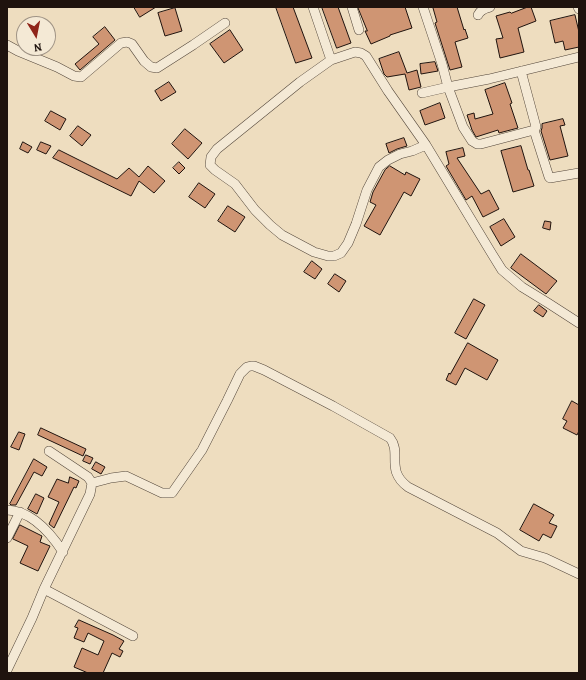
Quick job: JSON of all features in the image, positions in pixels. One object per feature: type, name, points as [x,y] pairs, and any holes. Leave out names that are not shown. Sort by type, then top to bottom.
[{"type":"street","points":[[312,7],[332,60]]},
{"type":"street","points":[[352,7],[359,30]]},
{"type":"street","points":[[423,7],[448,87],[463,127],[472,141],[481,144],[534,130]]},
{"type":"street","points":[[478,15],[482,9],[490,7]]},
{"type":"street","points":[[7,46],[57,67],[74,76],[81,77],[121,43],[127,42],[132,44],[144,61],[151,67],[157,68],[225,23]]},
{"type":"street","points":[[426,145],[400,154],[388,160],[379,167],[367,190],[348,243],[341,253],[334,256],[314,252],[282,235],[270,226],[255,210],[235,184],[210,165],[211,157],[217,150],[300,82],[332,60],[355,52],[361,53],[366,56],[426,145],[502,270],[522,287],[548,302],[579,323]]},
{"type":"street","points":[[422,93],[489,79],[579,57]]},
{"type":"street","points":[[521,71],[536,127],[534,130],[549,177],[579,173]]},
{"type":"street","points":[[92,483],[126,476],[162,493],[172,493],[202,450],[240,374],[247,367],[254,366],[390,438],[393,441],[394,446],[394,463],[397,477],[408,487],[497,533],[521,551],[545,558],[579,574]]},
{"type":"street","points":[[7,670],[90,494],[92,483],[88,477],[49,451]]},
{"type":"street","points":[[7,510],[20,512],[41,525],[53,537],[63,552]]},
{"type":"street","points":[[7,538],[20,512]]},
{"type":"street","points":[[44,589],[133,636]]},
{"type":"building","points":[[134,7],[156,7],[140,17]]},
{"type":"building","points":[[276,7],[293,7],[312,58],[296,63]]},
{"type":"building","points":[[322,7],[338,7],[351,43],[337,48]]},
{"type":"building","points":[[358,7],[405,7],[412,28],[390,35],[371,44],[365,31],[367,31]]},
{"type":"building","points":[[457,7],[468,38],[455,42],[462,67],[450,70],[435,23],[437,22],[433,8]]},
{"type":"building","points":[[531,7],[536,21],[518,28],[524,52],[500,58],[496,39],[503,38],[496,16]]},
{"type":"building","points":[[175,8],[182,31],[165,36],[158,13]]},
{"type":"building","points":[[575,15],[579,32],[579,47],[565,50],[563,41],[555,43],[550,21]]},
{"type":"building","points":[[105,27],[115,40],[80,70],[75,64],[99,44],[93,37]]},
{"type":"building","points":[[230,30],[243,50],[224,63],[210,44]]},
{"type":"building","points":[[399,52],[407,73],[417,70],[421,87],[409,90],[405,74],[387,77],[384,74],[379,59]]},
{"type":"building","points":[[435,62],[438,71],[421,74],[420,64]]},
{"type":"building","points":[[169,82],[176,92],[161,101],[155,91]]},
{"type":"building","points":[[505,83],[518,128],[499,133],[498,130],[476,137],[467,115],[474,113],[475,119],[493,114],[485,90]]},
{"type":"building","points":[[440,103],[445,118],[425,125],[420,111]]},
{"type":"building","points":[[51,111],[66,119],[60,130],[45,121]]},
{"type":"building","points":[[563,119],[565,125],[560,126],[568,156],[550,160],[541,131],[542,124]]},
{"type":"building","points":[[78,126],[91,135],[82,146],[70,136]]},
{"type":"building","points":[[185,129],[202,143],[188,159],[172,144]]},
{"type":"building","points":[[404,138],[407,146],[389,153],[386,144]]},
{"type":"building","points":[[23,142],[32,147],[28,153],[20,149]]},
{"type":"building","points":[[41,142],[51,146],[46,154],[37,150]]},
{"type":"building","points":[[521,146],[534,186],[513,192],[501,151]]},
{"type":"building","points":[[463,148],[465,156],[457,158],[481,194],[489,190],[499,209],[483,217],[472,196],[466,200],[446,166],[449,164],[446,152]]},
{"type":"building","points":[[59,150],[117,179],[129,168],[139,177],[148,166],[165,181],[154,193],[139,181],[131,196],[53,158]]},
{"type":"building","points":[[179,162],[185,168],[179,174],[173,168]]},
{"type":"building","points":[[390,166],[405,175],[406,172],[420,179],[411,196],[404,192],[380,235],[364,226],[376,205],[370,202],[373,192],[385,170]]},
{"type":"building","points":[[199,183],[215,194],[205,208],[189,197]]},
{"type":"building","points":[[228,206],[245,217],[235,232],[218,221]]},
{"type":"building","points":[[504,219],[515,237],[501,246],[490,227]]},
{"type":"building","points":[[545,221],[551,222],[550,230],[543,228]]},
{"type":"building","points":[[521,254],[557,281],[546,294],[511,268]]},
{"type":"building","points":[[312,261],[322,269],[315,279],[304,272]]},
{"type":"building","points":[[335,274],[346,281],[339,292],[328,284]]},
{"type":"building","points":[[474,299],[485,305],[466,339],[455,333]]},
{"type":"building","points":[[539,305],[547,311],[543,317],[534,311]]},
{"type":"building","points":[[468,343],[498,360],[487,380],[465,368],[456,385],[446,380]]},
{"type":"building","points":[[572,401],[579,405],[579,431],[577,435],[563,428],[567,421],[563,419]]},
{"type":"building","points":[[41,428],[86,449],[83,456],[38,435]]},
{"type":"building","points":[[19,432],[25,434],[19,450],[11,447]]},
{"type":"building","points":[[86,455],[93,458],[90,464],[83,461]]},
{"type":"building","points":[[34,459],[47,467],[42,476],[34,472],[16,505],[11,505],[10,504]]},
{"type":"building","points":[[96,462],[105,467],[101,474],[92,469]]},
{"type":"building","points":[[70,477],[79,481],[76,488],[74,487],[54,528],[49,524],[59,502],[48,497],[57,479],[68,483]]},
{"type":"building","points":[[36,494],[44,498],[37,514],[28,509]]},
{"type":"building","points":[[534,504],[554,515],[549,523],[557,526],[551,538],[543,534],[539,541],[520,530]]},
{"type":"building","points":[[20,525],[42,536],[40,542],[50,546],[38,571],[20,563],[28,546],[13,539]]},
{"type":"building","points":[[79,620],[124,641],[119,649],[123,651],[120,657],[112,653],[103,673],[88,673],[74,667],[82,648],[98,655],[104,641],[88,633],[84,642],[74,638],[78,628],[75,627]]}]
